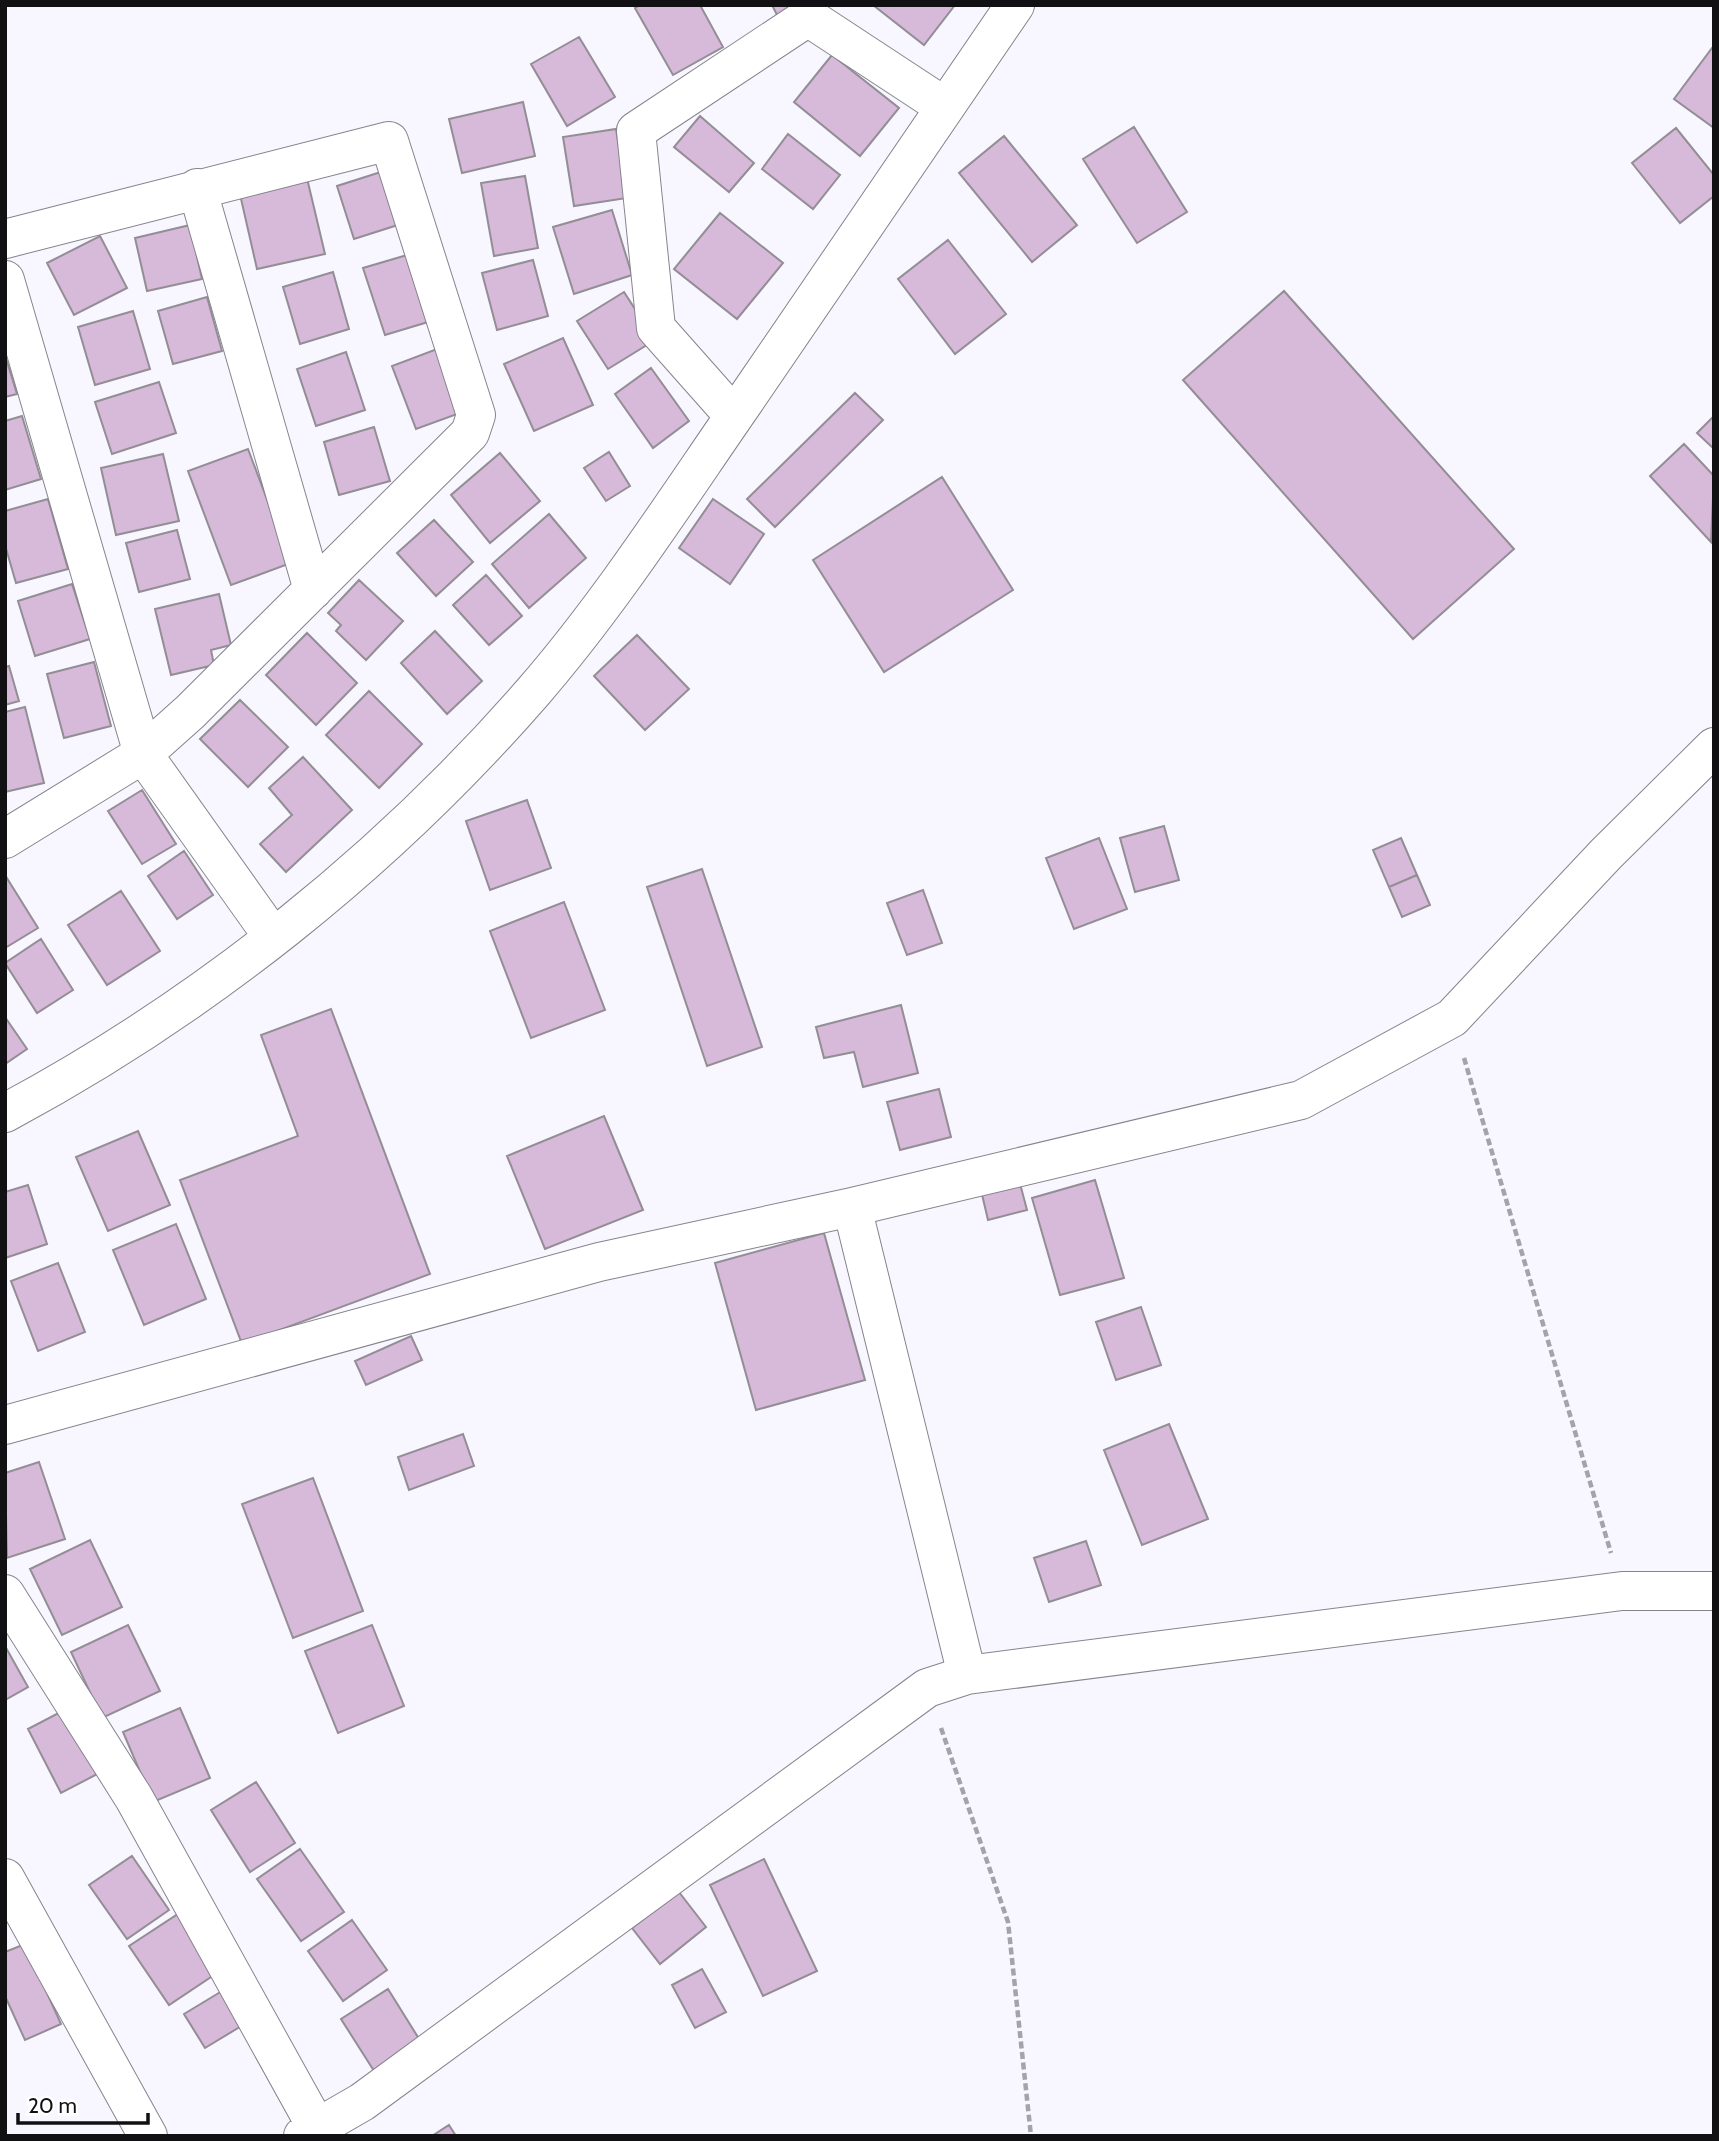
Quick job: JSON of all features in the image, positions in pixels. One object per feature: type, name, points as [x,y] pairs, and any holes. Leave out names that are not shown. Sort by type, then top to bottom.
[{"type":"street","points":[[5,1113],[151,1027],[273,937],[355,871],[442,790],[534,691],[619,583],[1015,5]]},
{"type":"street","points":[[734,416],[656,328],[636,131],[808,17],[946,107]]},
{"type":"street","points":[[5,239],[389,141],[475,415],[470,433],[143,754],[5,839]]},
{"type":"street","points":[[198,188],[313,590]]},
{"type":"street","points":[[5,280],[143,754],[273,937]]},
{"type":"street","points":[[5,1425],[599,1262],[852,1207],[1301,1100],[1452,1018],[1606,853],[1714,747]]},
{"type":"street","points":[[852,1207],[967,1675]]},
{"type":"street","points":[[5,1594],[134,1798],[310,2132],[362,2102],[927,1688],[967,1675],[1622,1591],[1714,1591]]},
{"type":"street","points":[[5,1878],[148,2136]]},
{"type":"path","points":[[1452,1018],[1563,1383],[1622,1591]]},
{"type":"path","points":[[927,1688],[1007,1923],[1031,2136]]},
{"type":"building","points":[[640,5],[700,5],[723,47],[673,75],[635,8]]},
{"type":"building","points":[[772,5],[817,5],[781,23]]},
{"type":"building","points":[[873,5],[955,5],[924,45]]},
{"type":"building","points":[[579,37],[615,97],[567,126],[531,64]]},
{"type":"building","points":[[1712,48],[1714,49],[1714,128],[1674,99]]},
{"type":"building","points":[[832,55],[899,108],[860,156],[794,102]]},
{"type":"building","points":[[523,102],[535,156],[462,173],[449,119]]},
{"type":"building","points":[[700,116],[754,163],[729,192],[674,147]]},
{"type":"building","points":[[1134,127],[1187,212],[1137,243],[1083,159]]},
{"type":"building","points":[[1676,128],[1714,175],[1714,196],[1680,223],[1632,163]]},
{"type":"building","points":[[616,129],[627,198],[574,206],[563,137]]},
{"type":"building","points":[[788,134],[840,175],[813,209],[762,169]]},
{"type":"building","points":[[1004,136],[1077,225],[1032,262],[959,173]]},
{"type":"building","points":[[387,170],[404,223],[354,239],[337,186]]},
{"type":"building","points":[[306,174],[325,254],[257,269],[239,190]]},
{"type":"building","points":[[525,176],[538,248],[494,256],[481,183]]},
{"type":"building","points":[[612,210],[632,275],[574,294],[553,227]]},
{"type":"building","points":[[720,213],[783,263],[737,319],[674,269]]},
{"type":"building","points":[[190,225],[202,279],[147,291],[135,238]]},
{"type":"building","points":[[100,236],[127,288],[74,315],[47,263]]},
{"type":"building","points":[[948,240],[1006,314],[955,354],[898,279]]},
{"type":"building","points":[[407,255],[428,322],[385,335],[363,268]]},
{"type":"building","points":[[533,260],[548,316],[497,330],[482,273]]},
{"type":"building","points":[[333,272],[349,329],[300,344],[283,287]]},
{"type":"building","points":[[1284,291],[1514,549],[1413,639],[1183,380]]},
{"type":"building","points":[[624,292],[655,340],[608,369],[577,321]]},
{"type":"building","points":[[207,297],[222,351],[173,364],[158,311]]},
{"type":"building","points":[[133,311],[150,369],[95,385],[78,327]]},
{"type":"building","points":[[563,338],[593,405],[534,431],[504,364]]},
{"type":"building","points":[[437,349],[460,413],[416,429],[392,366]]},
{"type":"building","points":[[346,352],[365,410],[316,426],[297,369]]},
{"type":"building","points":[[5,355],[17,394],[5,397]]},
{"type":"building","points":[[651,368],[689,421],[653,448],[615,394]]},
{"type":"building","points":[[159,382],[176,433],[112,454],[95,402]]},
{"type":"building","points":[[855,393],[883,420],[775,527],[747,499]]},
{"type":"building","points":[[22,416],[41,479],[5,490],[5,421]]},
{"type":"building","points":[[1714,416],[1714,449],[1697,433]]},
{"type":"building","points":[[374,427],[390,481],[339,495],[324,442]]},
{"type":"building","points":[[1684,444],[1714,476],[1711,542],[1650,476]]},
{"type":"building","points":[[248,449],[291,563],[231,585],[188,471]]},
{"type":"building","points":[[609,452],[630,486],[606,501],[584,468]]},
{"type":"building","points":[[500,453],[540,501],[490,543],[451,495]]},
{"type":"building","points":[[163,454],[179,521],[116,535],[101,468]]},
{"type":"building","points":[[942,477],[1013,590],[884,672],[813,560]]},
{"type":"building","points":[[48,499],[68,569],[16,583],[5,545],[5,511]]},
{"type":"building","points":[[713,499],[764,534],[730,584],[679,548]]},
{"type":"building","points":[[549,514],[586,558],[529,608],[492,564]]},
{"type":"building","points":[[434,520],[473,562],[436,596],[397,553]]},
{"type":"building","points":[[177,530],[190,579],[139,592],[126,543]]},
{"type":"building","points":[[486,575],[522,616],[489,645],[453,605]]},
{"type":"building","points":[[359,580],[403,621],[366,660],[336,631],[341,625],[328,613]]},
{"type":"building","points":[[72,584],[90,639],[35,656],[18,601]]},
{"type":"building","points":[[219,594],[231,645],[211,650],[214,665],[171,675],[155,609]]},
{"type":"building","points":[[435,631],[482,681],[447,714],[401,663]]},
{"type":"building","points":[[307,633],[357,683],[316,725],[266,675]]},
{"type":"building","points":[[637,635],[689,689],[645,730],[594,676]]},
{"type":"building","points":[[94,662],[111,726],[64,738],[47,674]]},
{"type":"building","points":[[9,666],[19,701],[5,705],[5,667]]},
{"type":"building","points":[[369,691],[422,744],[379,788],[326,735]]},
{"type":"building","points":[[240,700],[288,747],[248,787],[200,739]]},
{"type":"building","points":[[25,707],[44,783],[5,792],[5,712]]},
{"type":"building","points":[[303,757],[352,810],[286,872],[260,844],[292,815],[269,788]]},
{"type":"building","points":[[142,790],[176,844],[142,864],[108,811]]},
{"type":"building","points":[[527,800],[551,868],[490,890],[466,821]]},
{"type":"building","points":[[1164,826],[1179,880],[1135,892],[1120,838]]},
{"type":"building","points":[[1099,838],[1127,909],[1074,929],[1046,858]]},
{"type":"building","points":[[1401,838],[1417,875],[1389,887],[1373,850]]},
{"type":"building","points":[[184,851],[213,895],[177,919],[148,876]]},
{"type":"building","points":[[702,869],[762,1047],[707,1066],[647,887]]},
{"type":"building","points":[[5,875],[38,928],[5,948]]},
{"type":"building","points":[[1417,875],[1430,905],[1402,917],[1389,887]]},
{"type":"building","points":[[923,890],[942,943],[907,955],[887,903]]},
{"type":"building","points":[[121,891],[160,951],[107,985],[68,925]]},
{"type":"building","points":[[564,902],[605,1010],[531,1038],[490,931]]},
{"type":"building","points":[[41,939],[73,990],[37,1013],[5,963]]},
{"type":"building","points":[[901,1005],[918,1073],[863,1087],[854,1052],[824,1058],[816,1027]]},
{"type":"building","points":[[331,1009],[430,1274],[242,1344],[180,1180],[298,1136],[261,1035]]},
{"type":"building","points":[[5,1017],[27,1049],[5,1064]]},
{"type":"building","points":[[939,1089],[951,1137],[900,1150],[887,1102]]},
{"type":"building","points":[[604,1116],[643,1210],[545,1249],[507,1156]]},
{"type":"building","points":[[138,1131],[170,1205],[108,1231],[76,1157]]},
{"type":"building","points":[[1018,1176],[1027,1210],[988,1220],[980,1186]]},
{"type":"building","points":[[1095,1180],[1124,1278],[1060,1295],[1032,1198]]},
{"type":"building","points":[[28,1185],[47,1244],[5,1258],[5,1192]]},
{"type":"building","points":[[176,1224],[206,1299],[144,1325],[113,1250]]},
{"type":"building","points":[[824,1233],[865,1380],[756,1410],[715,1263]]},
{"type":"building","points":[[58,1263],[85,1332],[38,1351],[11,1281]]},
{"type":"building","points":[[1141,1307],[1161,1365],[1116,1380],[1096,1322]]},
{"type":"building","points":[[411,1336],[422,1360],[366,1385],[355,1361]]},
{"type":"building","points":[[1169,1424],[1208,1519],[1142,1545],[1104,1450]]},
{"type":"building","points":[[463,1434],[474,1466],[409,1490],[398,1457]]},
{"type":"building","points":[[39,1462],[65,1539],[7,1558],[5,1473]]},
{"type":"building","points":[[313,1478],[363,1611],[293,1638],[242,1504]]},
{"type":"building","points":[[90,1540],[122,1607],[62,1635],[30,1569]]},
{"type":"building","points":[[1086,1541],[1101,1585],[1049,1602],[1034,1558]]},
{"type":"building","points":[[128,1625],[160,1691],[102,1718],[71,1652]]},
{"type":"building","points":[[372,1625],[404,1706],[338,1733],[305,1651]]},
{"type":"building","points":[[5,1646],[28,1687],[5,1700]]},
{"type":"building","points":[[68,1708],[103,1771],[61,1793],[28,1729]]},
{"type":"building","points":[[180,1708],[210,1778],[153,1802],[123,1732]]},
{"type":"building","points":[[256,1782],[295,1843],[250,1872],[211,1810]]},
{"type":"building","points":[[300,1849],[344,1912],[301,1941],[257,1879]]},
{"type":"building","points":[[132,1856],[169,1910],[127,1939],[89,1885]]},
{"type":"building","points":[[764,1859],[817,1971],[763,1996],[710,1885]]},
{"type":"building","points":[[679,1892],[706,1927],[660,1964],[632,1928]]},
{"type":"building","points":[[181,1912],[220,1971],[169,2005],[129,1946]]},
{"type":"building","points":[[352,1920],[387,1970],[343,2001],[308,1951]]},
{"type":"building","points":[[25,1944],[61,2024],[25,2040],[5,1996],[5,1952]]},
{"type":"building","points":[[702,1969],[726,2012],[695,2028],[672,1985]]},
{"type":"building","points":[[388,1989],[421,2042],[374,2071],[341,2019]]},
{"type":"building","points":[[222,1991],[243,2025],[205,2048],[184,2014]]},
{"type":"building","points":[[449,2125],[456,2136],[432,2136]]}]
